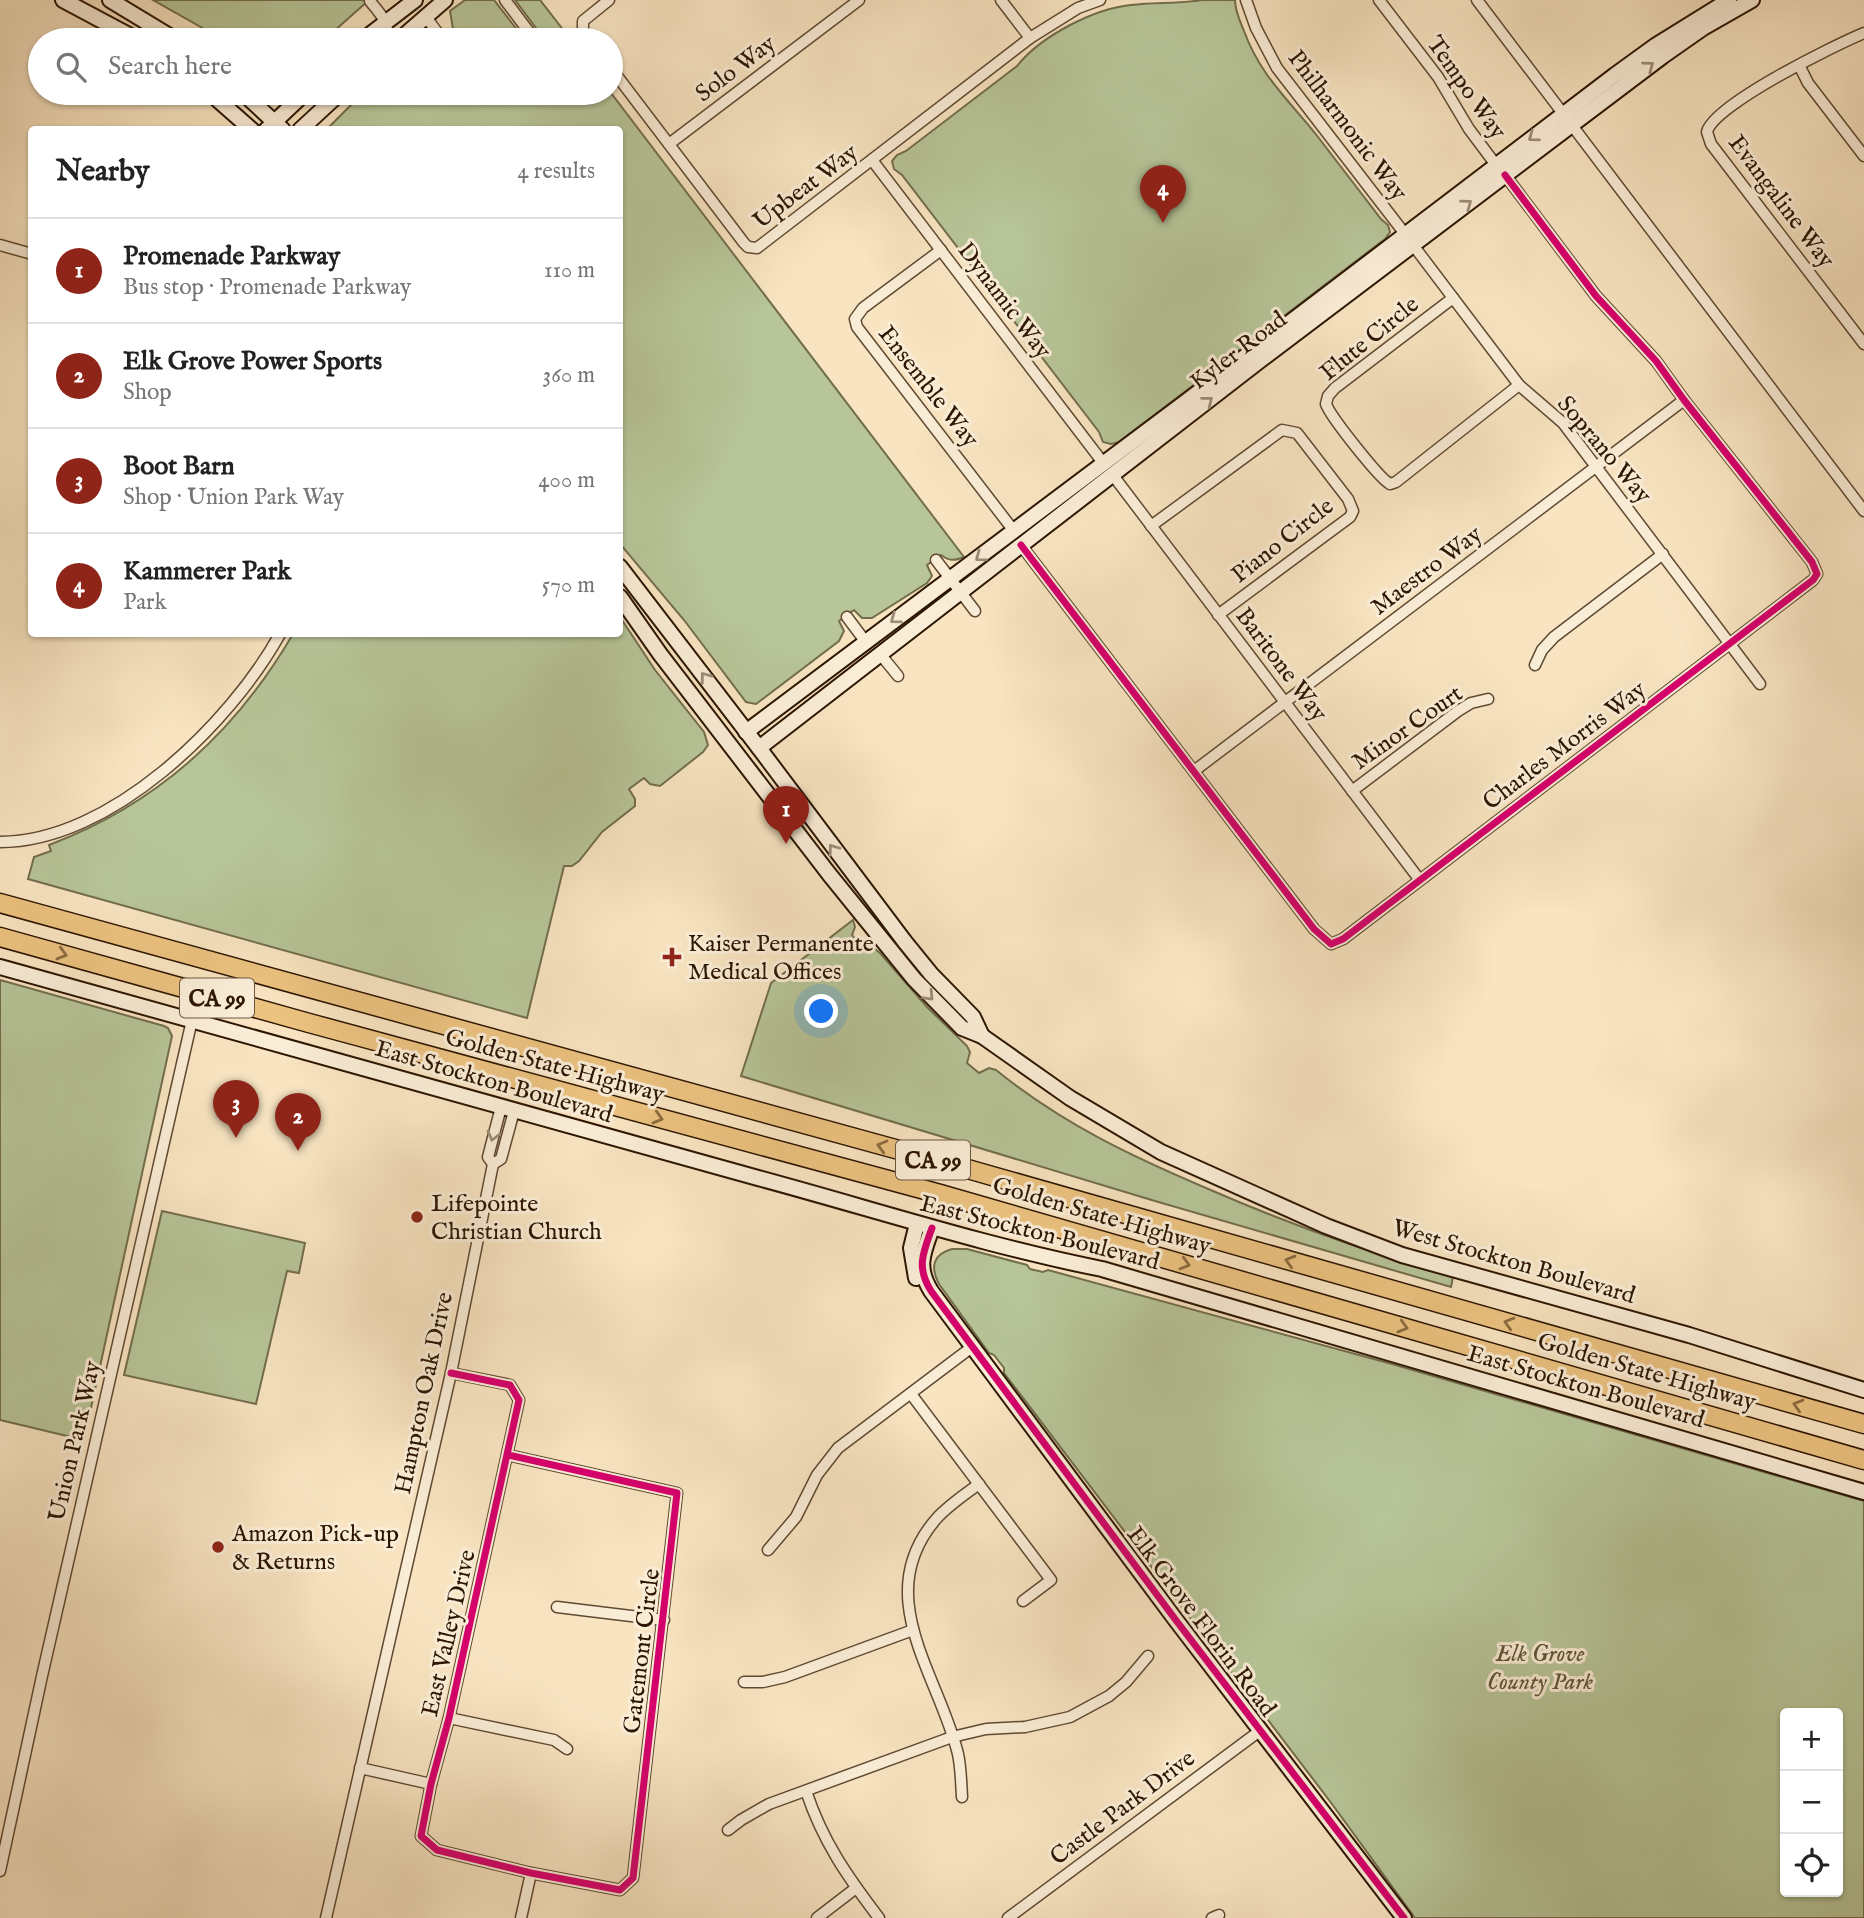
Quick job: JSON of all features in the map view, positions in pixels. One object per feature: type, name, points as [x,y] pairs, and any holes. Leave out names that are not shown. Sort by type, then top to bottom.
[{"type":"highway","name":"Golden State Highway","points":[[0,903],[950,1164],[1864,1424]]},
{"type":"highway","name":"Golden State Highway","points":[[0,937],[940,1194],[1864,1460]]},
{"type":"main road","points":[[63,0],[116,28]]},
{"type":"main road","points":[[110,0],[156,28]]},
{"type":"main road","points":[[378,28],[415,0]]},
{"type":"main road","points":[[413,28],[445,0]]},
{"type":"main road","name":"Kyler Road","points":[[760,748],[961,592],[1020,539],[1108,469],[1322,315],[1409,240],[1568,119],[1656,46],[1729,0]]},
{"type":"main road","name":"Kyler Road","points":[[1568,119],[1672,49],[1752,0]]},
{"type":"main road","points":[[224,105],[248,126]]},
{"type":"main road","points":[[254,105],[273,126]]},
{"type":"main road","points":[[275,126],[294,105]]},
{"type":"main road","points":[[304,126],[325,105]]},
{"type":"main road","name":"Kyler Road","points":[[1108,469],[1168,423],[1188,400],[1416,235],[1436,218],[1448,201],[1500,170]]},
{"type":"main road","name":"Kyler Road","points":[[746,732],[951,579],[1020,539]]},
{"type":"main road","points":[[623,571],[931,974],[974,1017],[982,1035]]},
{"type":"main road","points":[[623,589],[637,604],[653,610]]},
{"type":"main road","points":[[623,601],[660,654],[874,932],[961,1028],[982,1035]]},
{"type":"main road","points":[[801,716],[818,692],[865,655],[868,647],[865,641]]},
{"type":"main road","points":[[829,873],[837,874],[872,914],[878,917],[886,916]]},
{"type":"main road","points":[[874,932],[882,931],[922,974],[931,974]]},
{"type":"main road","name":"East Stockton Boulevard","points":[[0,967],[917,1224],[1115,1273],[1864,1492]]},
{"type":"main road","name":"West Stockton Boulevard","points":[[982,1035],[1070,1098],[1160,1152],[1315,1221],[1402,1255],[1689,1335],[1864,1391]]},
{"type":"main road","name":"Elk Grove Florin Road","points":[[917,1224],[911,1248],[918,1283],[949,1324],[972,1347]]},
{"type":"main road","name":"Elk Grove Florin Road","points":[[932,1228],[921,1271],[931,1291],[1175,1619],[1404,1918]]},
{"type":"street","points":[[505,0],[526,28]]},
{"type":"street","points":[[583,28],[583,21],[609,0]]},
{"type":"street","name":"Solo Way","points":[[669,144],[859,0]]},
{"type":"street","points":[[1001,0],[1030,38],[1078,8],[1100,0]]},
{"type":"street","name":"Philharmonic Way","points":[[1246,0],[1256,28],[1277,68],[1409,240]]},
{"type":"street","name":"Tempo Way","points":[[1378,0],[1438,77],[1469,129],[1500,170]]},
{"type":"street","points":[[1478,0],[1864,511]]},
{"type":"street","points":[[370,1],[387,28]]},
{"type":"street","points":[[426,17],[434,28]]},
{"type":"street","name":"Evangaline Way","points":[[1864,33],[1799,65],[1713,120],[1708,127],[1707,136],[1864,344]]},
{"type":"street","name":"Upbeat Way","points":[[623,84],[744,243],[753,249],[762,245],[1030,38]]},
{"type":"street","points":[[1799,65],[1808,83],[1864,156]]},
{"type":"street","name":"Dynamic Way","points":[[872,160],[1108,469]]},
{"type":"street","name":"Charles Morris Way","points":[[1020,539],[1314,929],[1331,944],[1343,939],[1814,580],[1816,567],[1656,361],[1596,296],[1500,170]]},
{"type":"street","name":"Soprano Way","points":[[1409,240],[1519,385],[1563,423],[1760,684]]},
{"type":"street","points":[[0,245],[28,253]]},
{"type":"street","name":"Ensemble Way","points":[[941,250],[863,308],[855,319],[857,327],[1020,539]]},
{"type":"street","name":"Flute Circle","points":[[1453,298],[1335,388],[1328,396],[1326,404],[1332,415],[1378,475],[1390,484],[1519,385]]},
{"type":"street","name":"Maestro Way","points":[[1194,771],[1684,400]]},
{"type":"street","name":"Piano Circle","points":[[1151,526],[1282,430],[1297,433],[1352,504],[1350,517],[1218,615]]},
{"type":"street","name":"Baritone Way","points":[[1108,469],[1419,879]]},
{"type":"street","points":[[1535,665],[1542,650],[1554,637],[1664,554]]},
{"type":"street","points":[[936,561],[975,611]]},
{"type":"street","points":[[847,617],[865,641]]},
{"type":"street","points":[[0,842],[33,839],[74,825],[117,803],[158,774],[195,743],[234,701],[278,637]]},
{"type":"street","points":[[881,655],[898,677]]},
{"type":"street","name":"Minor Court","points":[[1352,791],[1471,703],[1488,699]]},
{"type":"street","name":"Union Park Way","points":[[0,1871],[192,1020]]},
{"type":"street","name":"Hampton Oak Drive","points":[[326,1918],[451,1373],[493,1164],[501,1159],[508,1109]]},
{"type":"street","points":[[768,1550],[796,1517],[817,1475],[846,1441],[972,1347]]},
{"type":"street","name":"East Valley Drive","points":[[451,1373],[510,1385],[519,1401],[421,1836],[437,1850],[531,1873]]},
{"type":"street","points":[[911,1394],[1051,1580],[1023,1601]]},
{"type":"street","name":"Gatemont Circle","points":[[508,1455],[677,1493],[633,1878],[620,1890],[531,1873]]},
{"type":"street","points":[[962,1797],[958,1753],[913,1630],[907,1594],[910,1569],[918,1546],[939,1516],[979,1484]]},
{"type":"street","points":[[557,1607],[664,1620]]},
{"type":"street","points":[[744,1682],[763,1682],[785,1677],[913,1630]]},
{"type":"street","points":[[729,1830],[759,1808],[952,1737],[986,1729],[1025,1727],[1080,1713],[1109,1696],[1126,1682],[1148,1656]]},
{"type":"street","points":[[449,1718],[554,1741],[567,1749]]},
{"type":"street","name":"Castle Park Drive","points":[[1008,1918],[1021,1914],[1261,1730]]},
{"type":"street","points":[[360,1768],[431,1784]]},
{"type":"street","points":[[806,1791],[833,1855],[879,1918]]},
{"type":"street","points":[[522,1918],[531,1873]]},
{"type":"street","points":[[817,1918],[856,1888]]},
{"type":"green space","points":[[153,0],[369,0],[338,28],[202,28]]},
{"type":"green space","points":[[465,0],[494,0],[516,28],[453,28],[450,11]]},
{"type":"green space","points":[[515,0],[540,0],[562,28],[536,28]]},
{"type":"green space","points":[[1202,0],[1235,0],[1238,16],[1251,47],[1267,75],[1388,225],[1390,232],[1385,239],[1119,442],[1111,444],[1103,442],[1099,432],[902,175],[894,169],[892,161],[1017,66],[1040,44],[1069,26],[1116,8]]},
{"type":"green space","points":[[351,105],[620,105],[964,557],[952,560],[941,555],[927,565],[932,576],[927,583],[872,618],[862,618],[854,610],[839,621],[844,631],[839,641],[756,704],[746,702],[684,620],[623,548],[623,126],[330,126]]},
{"type":"green space","points":[[623,622],[655,670],[704,732],[708,745],[660,786],[650,784],[644,778],[629,789],[635,799],[635,806],[602,832],[579,861],[572,866],[564,866],[527,1018],[28,879],[34,857],[51,851],[49,845],[125,809],[190,761],[246,703],[291,637],[623,637]]},
{"type":"green space","points":[[853,920],[855,927],[852,935],[862,948],[874,948],[880,953],[927,1007],[967,1046],[970,1052],[967,1063],[979,1073],[989,1068],[996,1070],[1073,1123],[1155,1165],[1302,1227],[1453,1277],[1451,1287],[741,1076],[771,983]]},
{"type":"green space","points":[[0,980],[164,1026],[172,1036],[84,1440],[0,1420]]},
{"type":"green space","points":[[162,1211],[305,1243],[299,1273],[287,1271],[256,1404],[124,1375]]},
{"type":"green space","name":"Elk Grove County Park","points":[[952,1249],[967,1249],[1027,1265],[1030,1269],[1043,1272],[1048,1270],[1392,1364],[1864,1501],[1864,1918],[1415,1918],[939,1284],[934,1267],[941,1254]]},
{"type":"cycle path","points":[[1021,545],[1314,929],[1331,944],[1343,939],[1813,580],[1817,574],[1812,562],[1656,361],[1596,296],[1505,175]]},
{"type":"cycle path","points":[[932,1228],[922,1260],[926,1282],[931,1291],[1175,1619],[1404,1918]]},
{"type":"cycle path","points":[[451,1373],[510,1385],[519,1400],[421,1836],[437,1850],[531,1873],[620,1890],[633,1878],[677,1493],[508,1455]]},
{"type":"place","name":"Kammerer Park","points":[[1163,223]]},
{"type":"place","name":"Promenade Parkway","points":[[786,844]]},
{"type":"place","name":"Kaiser Permanente Medical Offices","points":[[672,957]]},
{"type":"place","name":"Boot Barn","points":[[236,1138]]},
{"type":"place","name":"Elk Grove Power Sports","points":[[298,1151]]},
{"type":"place","name":"Lifepointe Christian Church","points":[[417,1217]]},
{"type":"place","name":"Amazon Pick-up & Returns","points":[[218,1547]]}]
